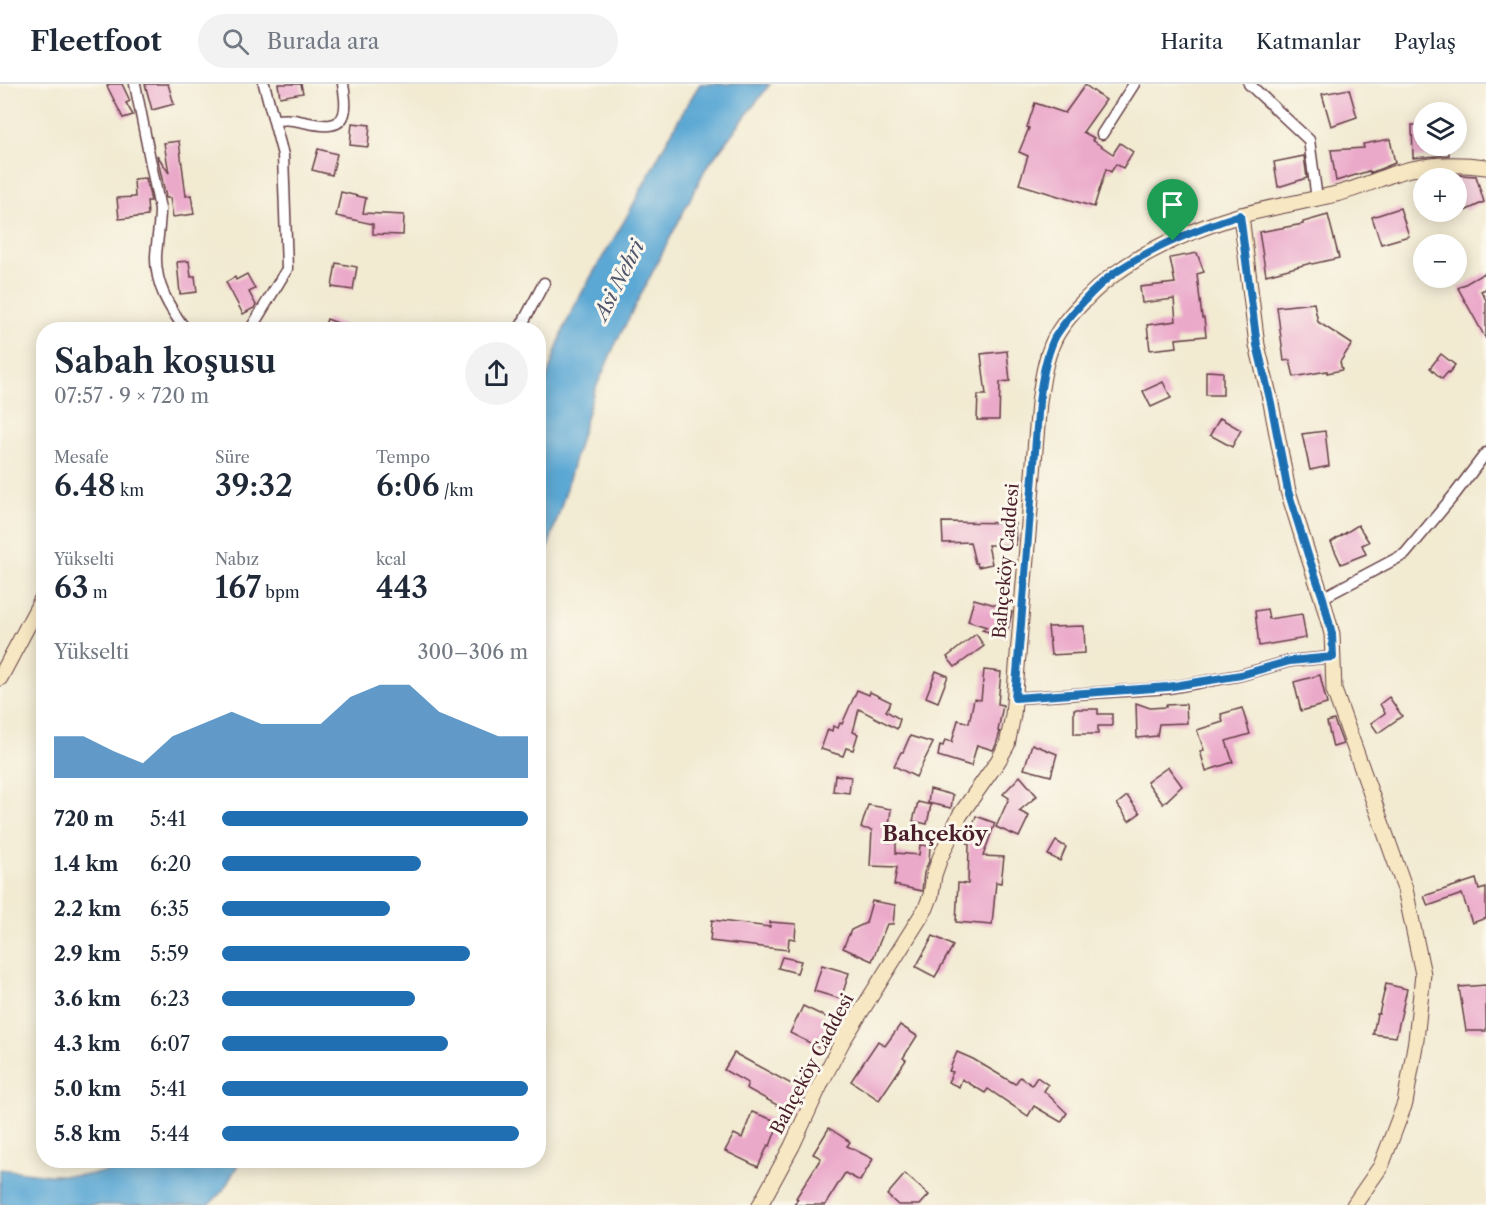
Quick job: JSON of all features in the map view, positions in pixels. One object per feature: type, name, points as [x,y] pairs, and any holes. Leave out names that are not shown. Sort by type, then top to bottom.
[{"type":"main road","name":"Bahçeköy Caddesi","points":[[760,1205],[792,1146],[842,1042],[926,908],[940,858],[957,823],[1007,745],[1015,698],[1039,402],[1045,367],[1054,339],[1069,316],[1114,273],[1146,254],[1212,224],[1240,215],[1356,189],[1418,168],[1449,165],[1486,167]]},
{"type":"main road","points":[[1240,215],[1257,345],[1288,491],[1323,598],[1332,634],[1335,690],[1405,889],[1423,974],[1416,1040],[1405,1103],[1381,1166],[1354,1205]]},
{"type":"main road","points":[[0,678],[36,610]]},
{"type":"street","points":[[135,84],[160,209],[156,257],[158,279],[165,298],[181,322]]},
{"type":"street","points":[[255,322],[287,269],[283,155],[264,84]]},
{"type":"street","points":[[274,120],[285,119],[317,126],[329,126],[338,122],[344,116],[343,84]]},
{"type":"street","points":[[1102,134],[1134,84]]},
{"type":"street","points":[[1249,84],[1309,140],[1317,199]]},
{"type":"street","points":[[523,322],[544,284]]},
{"type":"street","points":[[1323,598],[1405,554],[1486,453]]},
{"type":"street","points":[[1015,698],[1168,687],[1241,675],[1290,661],[1333,657]]},
{"type":"water","name":"Asi Nehri","points":[[700,84],[770,84],[706,168],[614,347],[592,397],[546,554],[546,382],[566,324],[580,296],[627,216]]},
{"type":"water","points":[[236,1168],[224,1189],[209,1205],[0,1205],[0,1169],[49,1175],[86,1175],[124,1169]]},
{"type":"building","points":[[122,84],[130,101],[126,103],[133,115],[123,118],[107,86]]},
{"type":"building","points":[[145,84],[168,84],[174,104],[152,110]]},
{"type":"building","points":[[278,84],[301,84],[303,93],[280,97]]},
{"type":"building","points":[[1085,85],[1106,100],[1083,132],[1113,154],[1120,143],[1133,152],[1123,168],[1116,164],[1111,172],[1106,169],[1094,207],[1019,184],[1028,156],[1019,152],[1029,128],[1027,127],[1035,103],[1065,113]]},
{"type":"building","points":[[1349,89],[1357,117],[1331,126],[1322,94]]},
{"type":"building","points":[[352,123],[370,125],[368,147],[350,145]]},
{"type":"building","points":[[1412,125],[1413,156],[1437,156],[1413,158]]},
{"type":"building","points":[[1390,139],[1395,163],[1370,173],[1369,171],[1336,181],[1331,150],[1364,148],[1363,144]]},
{"type":"building","points":[[179,141],[186,196],[191,195],[194,214],[173,217],[170,198],[166,198],[157,155],[169,173],[164,143]]},
{"type":"building","points":[[318,149],[337,154],[332,175],[312,170]]},
{"type":"building","points":[[1304,156],[1307,178],[1278,187],[1274,162]]},
{"type":"building","points":[[1467,175],[1476,176],[1484,202],[1467,210]]},
{"type":"building","points":[[146,178],[151,201],[147,201],[148,216],[119,219],[117,198],[135,197],[134,179]]},
{"type":"building","points":[[341,192],[366,198],[363,213],[404,215],[403,235],[373,234],[373,224],[336,216]]},
{"type":"building","points":[[1166,194],[1188,218],[1180,225],[1155,206]]},
{"type":"building","points":[[1400,208],[1409,236],[1381,244],[1372,217]]},
{"type":"building","points":[[1328,215],[1339,258],[1266,275],[1259,232],[1303,224],[1303,222]]},
{"type":"building","points":[[1197,253],[1204,272],[1197,274],[1206,336],[1176,339],[1177,347],[1150,350],[1147,325],[1176,321],[1174,299],[1142,303],[1140,287],[1175,283],[1170,258]]},
{"type":"building","points":[[189,261],[191,277],[195,276],[197,292],[180,294],[177,262]]},
{"type":"building","points":[[336,263],[357,267],[353,290],[332,287]]},
{"type":"building","points":[[1486,272],[1486,289],[1481,291],[1486,300],[1486,339],[1458,288],[1467,288],[1467,283]]},
{"type":"building","points":[[247,274],[255,289],[249,292],[256,305],[243,314],[226,282]]},
{"type":"building","points":[[1314,303],[1318,322],[1352,344],[1340,362],[1342,370],[1294,377],[1290,360],[1284,361],[1277,307]]},
{"type":"building","points":[[1007,351],[1010,381],[1000,382],[999,420],[977,420],[978,395],[986,395],[981,354]]},
{"type":"building","points":[[1441,354],[1455,365],[1442,379],[1430,368]]},
{"type":"building","points":[[1206,371],[1223,372],[1223,395],[1206,395]]},
{"type":"building","points":[[1163,382],[1171,398],[1151,407],[1143,391]]},
{"type":"building","points":[[1220,418],[1241,430],[1232,447],[1210,435]]},
{"type":"building","points":[[1325,431],[1329,466],[1310,470],[1302,434]]},
{"type":"building","points":[[942,522],[1015,523],[1016,545],[988,545],[992,564],[978,567],[970,542],[943,543]]},
{"type":"building","points":[[1358,525],[1369,542],[1362,545],[1366,554],[1341,564],[1331,542]]},
{"type":"building","points":[[974,599],[1012,612],[1006,637],[982,630],[987,627],[968,621]]},
{"type":"building","points":[[1267,609],[1269,619],[1302,614],[1306,638],[1259,646],[1255,611]]},
{"type":"building","points":[[1084,626],[1085,653],[1051,655],[1048,627]]},
{"type":"building","points":[[976,634],[984,646],[955,667],[947,657]]},
{"type":"building","points":[[984,670],[1001,672],[998,704],[1003,705],[996,745],[993,750],[977,745],[971,766],[938,756],[940,745],[943,746],[945,740],[952,742],[958,720],[969,723],[974,699],[981,700]]},
{"type":"building","points":[[936,671],[948,676],[938,702],[926,697]]},
{"type":"building","points":[[1320,675],[1327,704],[1301,711],[1294,682]]},
{"type":"building","points":[[857,690],[869,695],[870,692],[891,702],[886,711],[900,719],[897,729],[859,709],[853,732],[858,734],[853,750],[846,748],[843,756],[821,749],[828,729],[832,731],[833,726],[838,728],[840,723],[842,724]]},
{"type":"building","points":[[1389,697],[1402,716],[1378,733],[1371,723],[1385,713],[1380,704]]},
{"type":"building","points":[[1136,703],[1150,708],[1186,704],[1187,723],[1159,724],[1157,736],[1137,738]]},
{"type":"building","points":[[1242,708],[1250,734],[1226,741],[1233,762],[1206,771],[1200,751],[1204,750],[1197,730],[1223,722],[1221,714]]},
{"type":"building","points":[[1074,709],[1098,709],[1098,714],[1112,714],[1112,726],[1098,726],[1098,734],[1074,734]]},
{"type":"building","points":[[1334,720],[1343,744],[1333,747],[1327,722]]},
{"type":"building","points":[[910,736],[933,743],[916,777],[894,766]]},
{"type":"building","points":[[1032,744],[1057,754],[1051,776],[1024,769]]},
{"type":"building","points":[[1168,767],[1182,786],[1163,804],[1147,782]]},
{"type":"building","points":[[835,775],[851,777],[849,793],[833,791]]},
{"type":"building","points":[[1020,776],[1037,796],[1019,811],[1029,816],[1019,837],[996,827],[1009,798],[1003,794]]},
{"type":"building","points":[[930,789],[953,795],[951,808],[928,803]]},
{"type":"building","points":[[1127,796],[1140,813],[1129,821],[1117,804]]},
{"type":"building","points":[[918,802],[931,805],[927,824],[913,821]]},
{"type":"building","points":[[868,805],[891,809],[887,842],[896,842],[896,853],[919,855],[920,845],[930,846],[922,891],[894,885],[897,867],[870,866],[872,830],[861,828]]},
{"type":"building","points":[[976,816],[995,823],[983,856],[1004,857],[1001,883],[996,882],[992,925],[956,922],[958,883],[968,884],[969,844],[967,843]]},
{"type":"building","points":[[1056,841],[1066,847],[1060,861],[1048,855]]},
{"type":"building","points":[[1476,879],[1479,890],[1486,888],[1486,918],[1472,923],[1462,894],[1428,906],[1424,896]]},
{"type":"building","points":[[872,901],[895,905],[893,924],[887,924],[872,961],[843,948],[851,930],[866,923]]},
{"type":"building","points":[[712,920],[770,927],[770,922],[796,924],[795,939],[789,938],[788,950],[710,941]]},
{"type":"building","points":[[933,936],[953,946],[935,977],[916,967]]},
{"type":"building","points":[[782,957],[801,961],[797,973],[778,968]]},
{"type":"building","points":[[822,965],[849,973],[841,999],[814,991]]},
{"type":"building","points":[[1386,984],[1407,989],[1396,1037],[1373,1034]]},
{"type":"building","points":[[1486,985],[1486,1031],[1466,1031],[1459,987]]},
{"type":"building","points":[[803,1006],[834,1021],[818,1047],[790,1033]]},
{"type":"building","points":[[900,1025],[917,1036],[903,1058],[906,1060],[879,1100],[851,1081],[878,1041],[885,1046]]},
{"type":"building","points":[[957,1052],[1015,1084],[1020,1077],[1032,1085],[1037,1077],[1048,1085],[1044,1091],[1067,1113],[1061,1122],[1034,1106],[1028,1116],[988,1089],[985,1093],[962,1079],[959,1087],[948,1082],[953,1072],[949,1071]]},
{"type":"building","points":[[734,1053],[793,1085],[795,1079],[809,1086],[801,1104],[796,1103],[793,1114],[746,1088],[748,1083],[724,1070]]},
{"type":"building","points":[[752,1112],[779,1122],[770,1146],[768,1145],[758,1167],[725,1151],[734,1134],[742,1138]]},
{"type":"building","points":[[829,1128],[850,1142],[847,1146],[873,1159],[860,1181],[845,1173],[825,1205],[794,1205],[821,1158],[813,1154]]},
{"type":"building","points":[[905,1174],[929,1195],[920,1205],[898,1205],[887,1195]]},
{"type":"district","name":"Bahçeköy","points":[[935,834]]},
{"type":"route","points":[[1240,215],[1257,345],[1288,491],[1323,598],[1332,634],[1333,657],[1290,661],[1241,675],[1168,687],[1015,698],[1039,402],[1045,367],[1054,339],[1069,316],[1114,273],[1173,241],[1240,215]]}]
